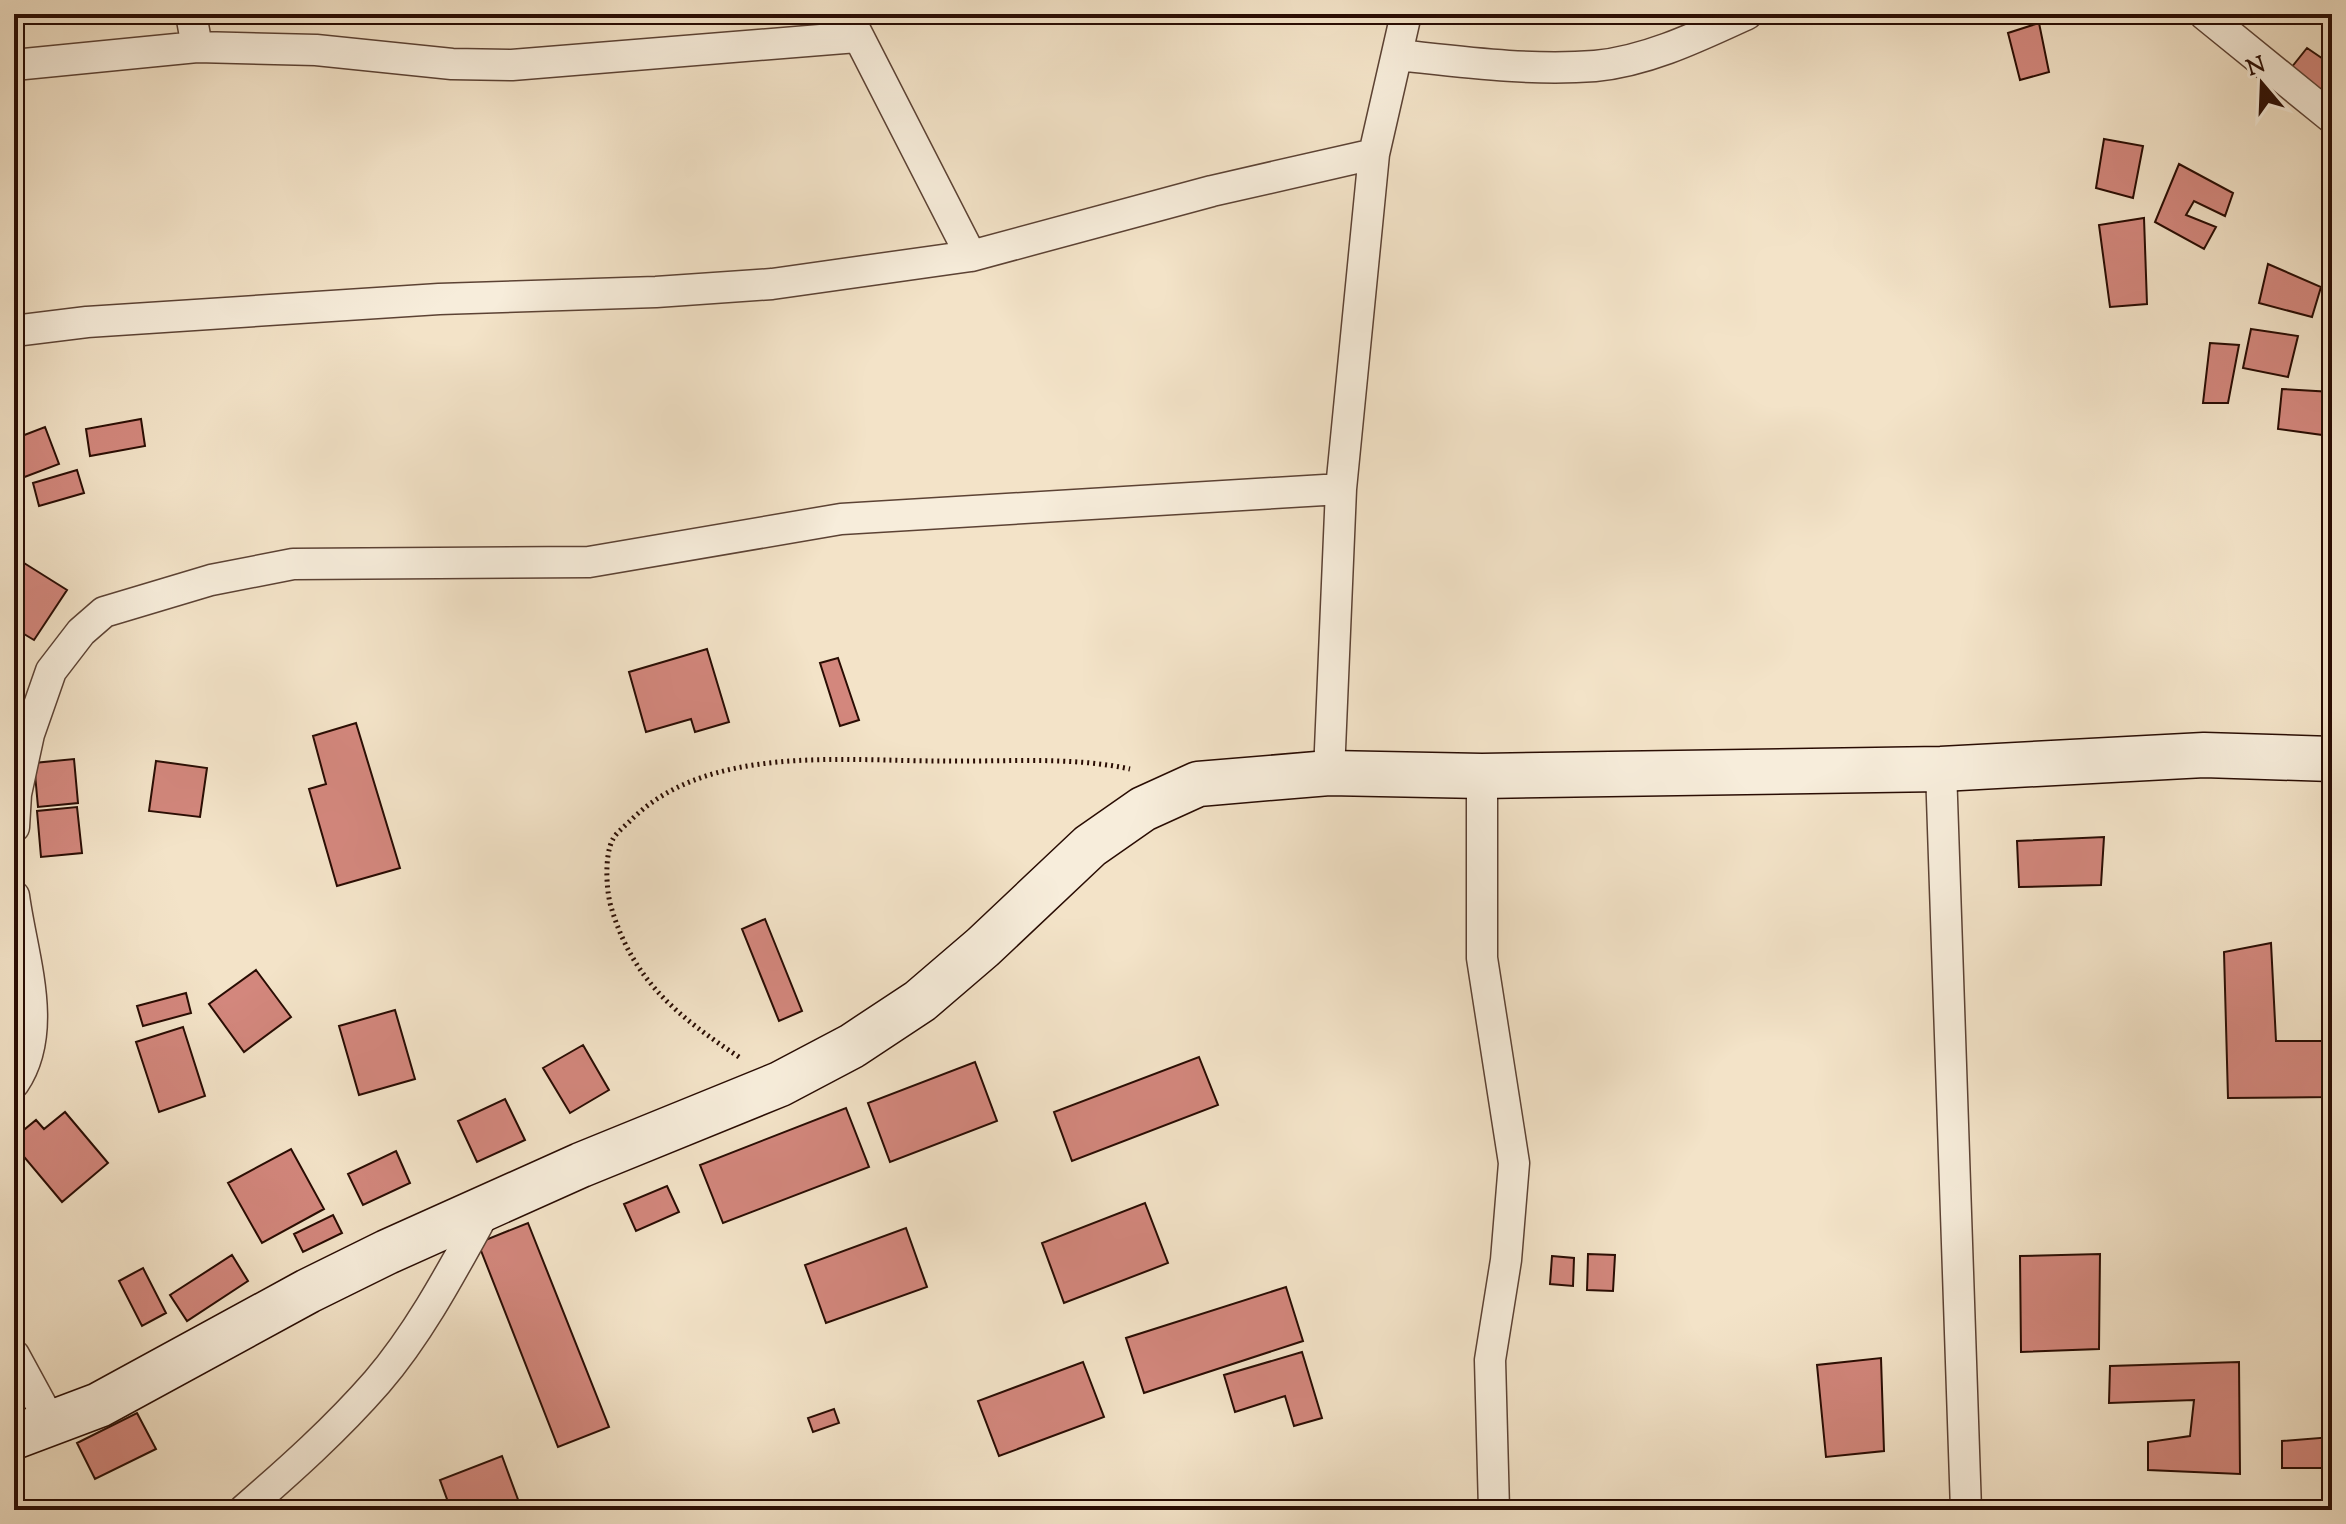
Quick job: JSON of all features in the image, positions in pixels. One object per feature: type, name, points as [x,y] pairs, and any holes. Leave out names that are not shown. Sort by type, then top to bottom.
[{"type":"main road","points":[[32,1430],[99,1405],[308,1291],[581,1165],[780,1084],[852,1046],[920,1001],[983,947],[1090,846],[1143,809],[1198,784],[1329,773],[1482,776],[1941,769],[2204,755],[2332,759]]},
{"type":"street","points":[[191,14],[197,47]]},
{"type":"street","points":[[1329,773],[1341,489],[1374,154],[1406,14]]},
{"type":"street","points":[[1397,55],[1505,66],[1597,66],[1683,44],[1747,14]]},
{"type":"street","points":[[2204,14],[2332,118]]},
{"type":"street","points":[[14,65],[197,47],[316,50],[452,64],[512,65],[852,26],[971,256]]},
{"type":"street","points":[[14,331],[87,322],[439,299],[656,292],[757,285],[971,256],[1212,191],[1374,154]]},
{"type":"street","points":[[14,827],[16,794],[29,734],[51,671],[81,632],[104,612],[211,580],[293,564],[589,562],[841,519],[1341,489]]},
{"type":"street","points":[[1941,769],[1966,1510]]},
{"type":"street","points":[[1482,776],[1482,958],[1514,1163],[1506,1260],[1490,1360],[1494,1510]]},
{"type":"street","points":[[14,896],[33,1018],[29,1059],[14,1083]]},
{"type":"street","points":[[244,1510],[310,1452],[378,1381],[445,1284],[485,1211]]},
{"type":"street","points":[[14,1355],[32,1430]]},
{"type":"path","points":[[780,1084],[705,1034],[658,995],[622,945],[606,890],[612,839],[653,798],[731,769],[815,761],[1109,765],[1198,784]]},
{"type":"building","points":[[2039,23],[2049,72],[2020,80],[2008,33]]},
{"type":"building","points":[[2307,48],[2332,65],[2332,103],[2291,68]]},
{"type":"building","points":[[2104,139],[2143,146],[2133,198],[2096,188]]},
{"type":"building","points":[[2179,164],[2233,193],[2225,216],[2194,201],[2186,215],[2216,227],[2204,249],[2155,222]]},
{"type":"building","points":[[2144,218],[2147,304],[2110,307],[2099,225]]},
{"type":"building","points":[[2268,264],[2321,287],[2312,317],[2259,303]]},
{"type":"building","points":[[2251,329],[2298,336],[2288,377],[2243,368]]},
{"type":"building","points":[[2210,343],[2239,345],[2228,403],[2203,403]]},
{"type":"building","points":[[2282,389],[2332,392],[2330,436],[2278,429]]},
{"type":"building","points":[[141,419],[145,446],[90,456],[86,429]]},
{"type":"building","points":[[45,427],[59,464],[14,481],[14,439]]},
{"type":"building","points":[[77,470],[84,493],[39,506],[33,483]]},
{"type":"building","points":[[24,563],[67,590],[34,640],[14,628],[14,578]]},
{"type":"building","points":[[707,649],[729,722],[695,732],[691,719],[646,732],[629,672]]},
{"type":"building","points":[[838,658],[859,720],[840,726],[820,663]]},
{"type":"building","points":[[356,723],[400,868],[337,886],[309,789],[326,784],[313,736]]},
{"type":"building","points":[[74,759],[78,803],[38,807],[34,763]]},
{"type":"building","points":[[156,761],[207,768],[200,817],[149,811]]},
{"type":"building","points":[[77,807],[82,853],[41,857],[37,811]]},
{"type":"building","points":[[2104,837],[2101,885],[2019,887],[2017,841]]},
{"type":"building","points":[[765,919],[802,1011],[779,1021],[742,929]]},
{"type":"building","points":[[2271,943],[2276,1041],[2332,1041],[2332,1097],[2228,1098],[2224,952]]},
{"type":"building","points":[[256,970],[291,1017],[244,1052],[209,1004]]},
{"type":"building","points":[[186,993],[191,1013],[143,1026],[137,1006]]},
{"type":"building","points":[[395,1010],[415,1079],[359,1095],[339,1026]]},
{"type":"building","points":[[183,1027],[205,1096],[159,1112],[136,1042]]},
{"type":"building","points":[[583,1045],[609,1090],[570,1113],[543,1068]]},
{"type":"building","points":[[1199,1057],[1218,1105],[1072,1161],[1054,1112]]},
{"type":"building","points":[[975,1062],[997,1121],[890,1162],[868,1103]]},
{"type":"building","points":[[505,1099],[525,1140],[477,1162],[458,1121]]},
{"type":"building","points":[[846,1108],[869,1167],[723,1223],[700,1165]]},
{"type":"building","points":[[65,1112],[108,1163],[62,1202],[14,1145],[14,1138],[36,1120],[44,1129]]},
{"type":"building","points":[[291,1149],[324,1209],[262,1243],[228,1183]]},
{"type":"building","points":[[396,1151],[410,1183],[363,1205],[348,1174]]},
{"type":"building","points":[[667,1186],[679,1212],[636,1231],[624,1204]]},
{"type":"building","points":[[1145,1203],[1168,1263],[1064,1303],[1042,1243]]},
{"type":"building","points":[[333,1215],[342,1233],[303,1252],[294,1234]]},
{"type":"building","points":[[528,1223],[609,1427],[558,1447],[478,1243]]},
{"type":"building","points":[[906,1228],[927,1287],[826,1323],[805,1265]]},
{"type":"building","points":[[1588,1254],[1615,1255],[1613,1291],[1587,1290]]},
{"type":"building","points":[[2100,1254],[2099,1349],[2021,1352],[2020,1256]]},
{"type":"building","points":[[232,1255],[248,1281],[187,1321],[170,1295]]},
{"type":"building","points":[[1552,1256],[1574,1258],[1573,1286],[1550,1284]]},
{"type":"building","points":[[143,1268],[166,1313],[142,1326],[119,1281]]},
{"type":"building","points":[[1286,1287],[1303,1341],[1144,1393],[1126,1338]]},
{"type":"building","points":[[1302,1352],[1322,1418],[1294,1426],[1285,1396],[1235,1412],[1224,1375]]},
{"type":"building","points":[[1881,1358],[1884,1451],[1826,1457],[1817,1365]]},
{"type":"building","points":[[1083,1362],[1104,1417],[999,1456],[978,1401]]},
{"type":"building","points":[[2239,1362],[2240,1474],[2148,1470],[2148,1442],[2190,1436],[2194,1400],[2109,1403],[2110,1366]]},
{"type":"building","points":[[834,1409],[839,1423],[813,1432],[808,1418]]},
{"type":"building","points":[[137,1413],[156,1449],[95,1479],[77,1443]]},
{"type":"building","points":[[2332,1437],[2332,1468],[2282,1468],[2282,1441]]},
{"type":"building","points":[[502,1456],[520,1505],[507,1510],[451,1510],[440,1480]]}]
